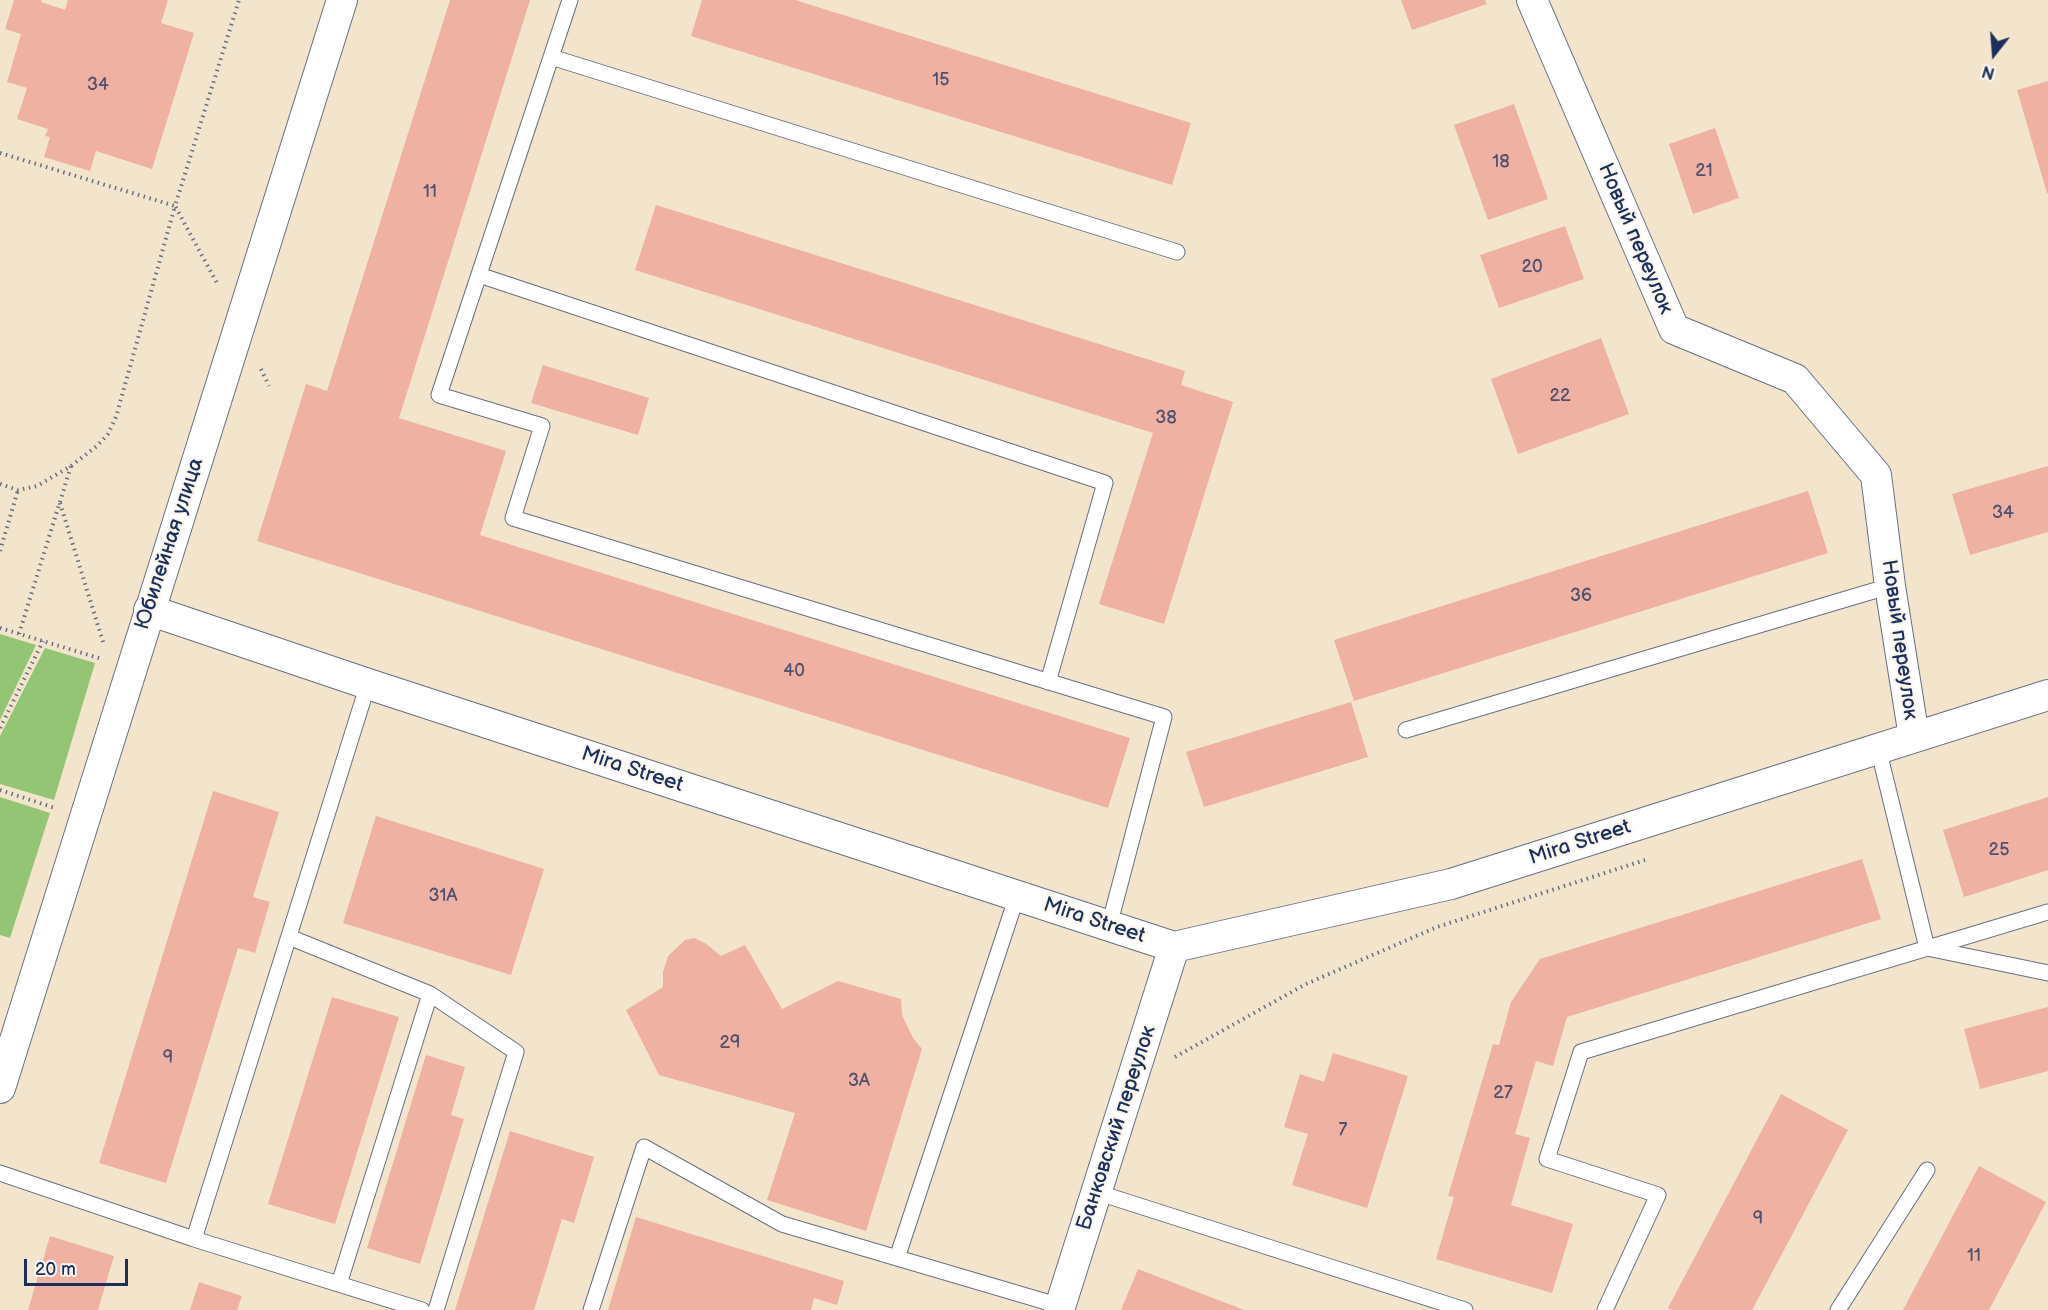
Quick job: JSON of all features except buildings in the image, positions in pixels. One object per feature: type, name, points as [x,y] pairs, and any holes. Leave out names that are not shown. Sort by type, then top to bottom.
[{"type":"street","name":"Юбилейная улица","points":[[0,1088],[85,817],[120,665],[149,610],[342,0]]},
{"type":"street","name":"Новый переулок","points":[[1532,0],[1674,329],[1795,379],[1876,475],[1890,586],[1914,737]]},
{"type":"street","name":"Mira Street","points":[[149,610],[368,684],[1174,947],[1451,884],[2048,694]]},
{"type":"street","name":"Банковский переулок","points":[[1060,1308],[1174,947]]},
{"type":"lane","points":[[570,0],[439,395],[542,426],[513,518],[1164,717],[1109,926]]},
{"type":"lane","points":[[551,57],[1177,252]]},
{"type":"lane","points":[[479,275],[1106,483],[1048,682]]},
{"type":"lane","points":[[1406,730],[1890,586]]},
{"type":"lane","points":[[194,1239],[368,684]]},
{"type":"lane","points":[[1878,748],[1927,948]]},
{"type":"lane","points":[[897,1258],[1017,896]]},
{"type":"lane","points":[[1605,1310],[1658,1195],[1547,1159],[1581,1052],[2048,912]]},
{"type":"lane","points":[[289,937],[430,994],[516,1052],[436,1310]]},
{"type":"lane","points":[[1927,948],[2048,973]]},
{"type":"lane","points":[[339,1284],[430,994]]},
{"type":"lane","points":[[591,1310],[644,1147],[782,1224],[1060,1308]]},
{"type":"lane","points":[[1838,1310],[1927,1170]]},
{"type":"lane","points":[[0,1173],[194,1239],[422,1310]]},
{"type":"lane","points":[[1096,1192],[1465,1310]]},
{"type":"path","points":[[0,484],[18,490],[37,486],[71,466],[97,446],[108,434],[116,417],[175,206],[239,0]]},
{"type":"path","points":[[0,153],[175,206],[240,325],[269,386]]},
{"type":"path","points":[[19,634],[71,466]]},
{"type":"path","points":[[0,551],[18,490]]},
{"type":"path","points":[[59,503],[120,665]]},
{"type":"path","points":[[0,628],[120,665]]},
{"type":"path","points":[[0,728],[43,641]]},
{"type":"path","points":[[0,790],[85,817]]},
{"type":"path","points":[[1171,1066],[1175,1055],[1306,984],[1437,927],[1650,858]]},
{"type":"green space","points":[[0,634],[36,645],[0,720]]},
{"type":"green space","points":[[45,648],[95,663],[54,800],[0,784],[0,736]]},
{"type":"green space","points":[[0,797],[50,813],[10,938],[0,935]]}]
